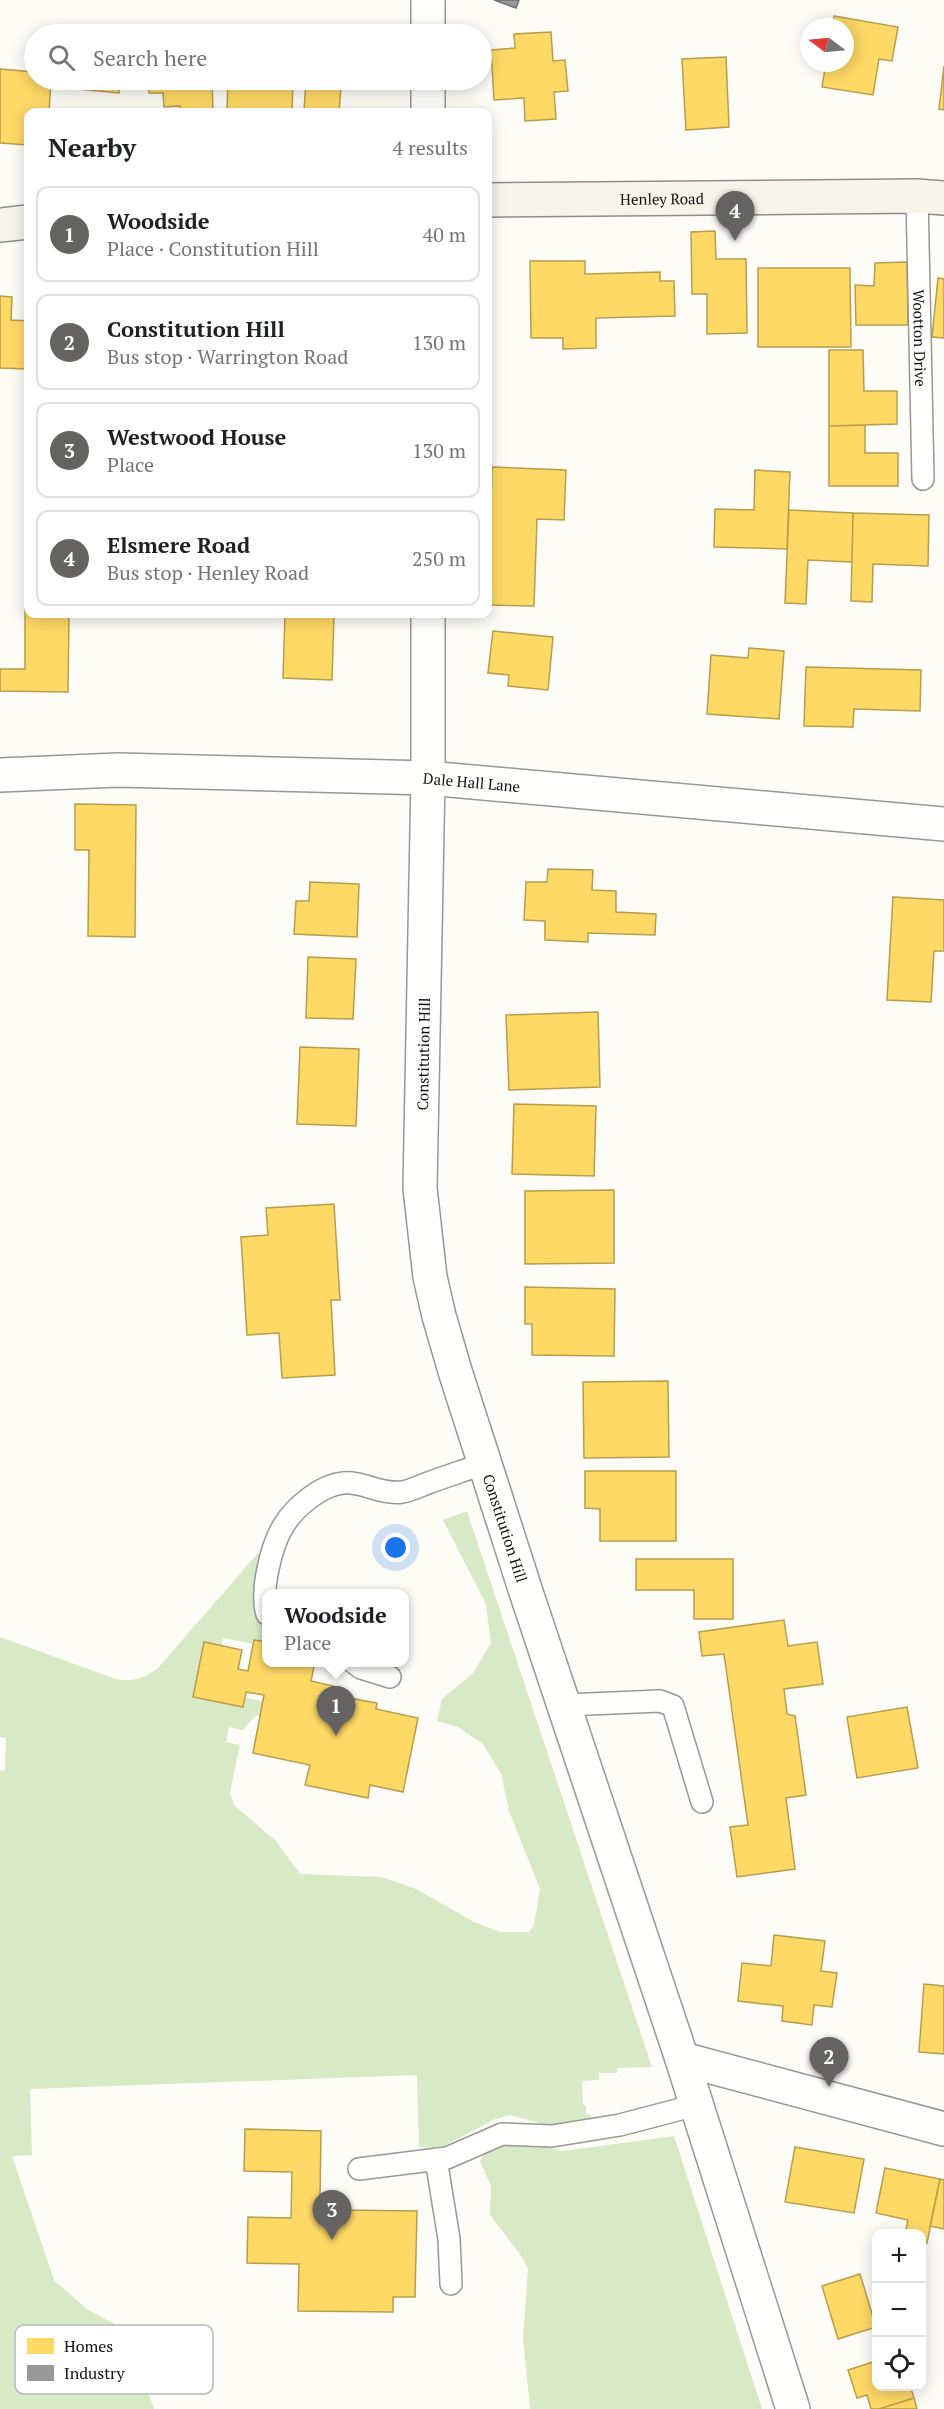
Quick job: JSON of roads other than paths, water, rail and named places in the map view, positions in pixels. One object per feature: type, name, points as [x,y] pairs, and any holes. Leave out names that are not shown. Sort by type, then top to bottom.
[{"type":"street","points":[[428,0],[428,24]]},
{"type":"street","points":[[428,90],[428,108]]},
{"type":"street","name":"Henley Road","points":[[492,200],[930,197]]},
{"type":"street","points":[[0,225],[24,222]]},
{"type":"street","name":"Constitution Hill","points":[[428,618],[428,778],[420,1188],[430,1276],[439,1316],[485,1463],[682,2059],[793,2409]]},
{"type":"street","name":"Dale Hall Lane","points":[[0,775],[118,770],[428,778],[944,824]]},
{"type":"street","points":[[682,2059],[944,2129]]},
{"type":"lane","name":"Wootton Drive","points":[[923,479],[930,197]]},
{"type":"lane","points":[[266,1589],[278,1537],[284,1524],[296,1510],[329,1486],[344,1483],[378,1491],[402,1492],[485,1463]]},
{"type":"lane","points":[[360,1667],[390,1677]]},
{"type":"lane","points":[[565,1705],[660,1701],[673,1706],[702,1803]]},
{"type":"lane","points":[[359,2169],[447,2158],[502,2134],[552,2136],[620,2125],[696,2105]]},
{"type":"lane","points":[[436,2159],[449,2238],[451,2284]]},
{"type":"place","name":"Elsmere Road","points":[[735,241]]},
{"type":"place","name":"Woodside","points":[[336,1736]]},
{"type":"place","name":"Constitution Hill","points":[[829,2087]]},
{"type":"place","name":"Westwood House","points":[[332,2240]]}]
